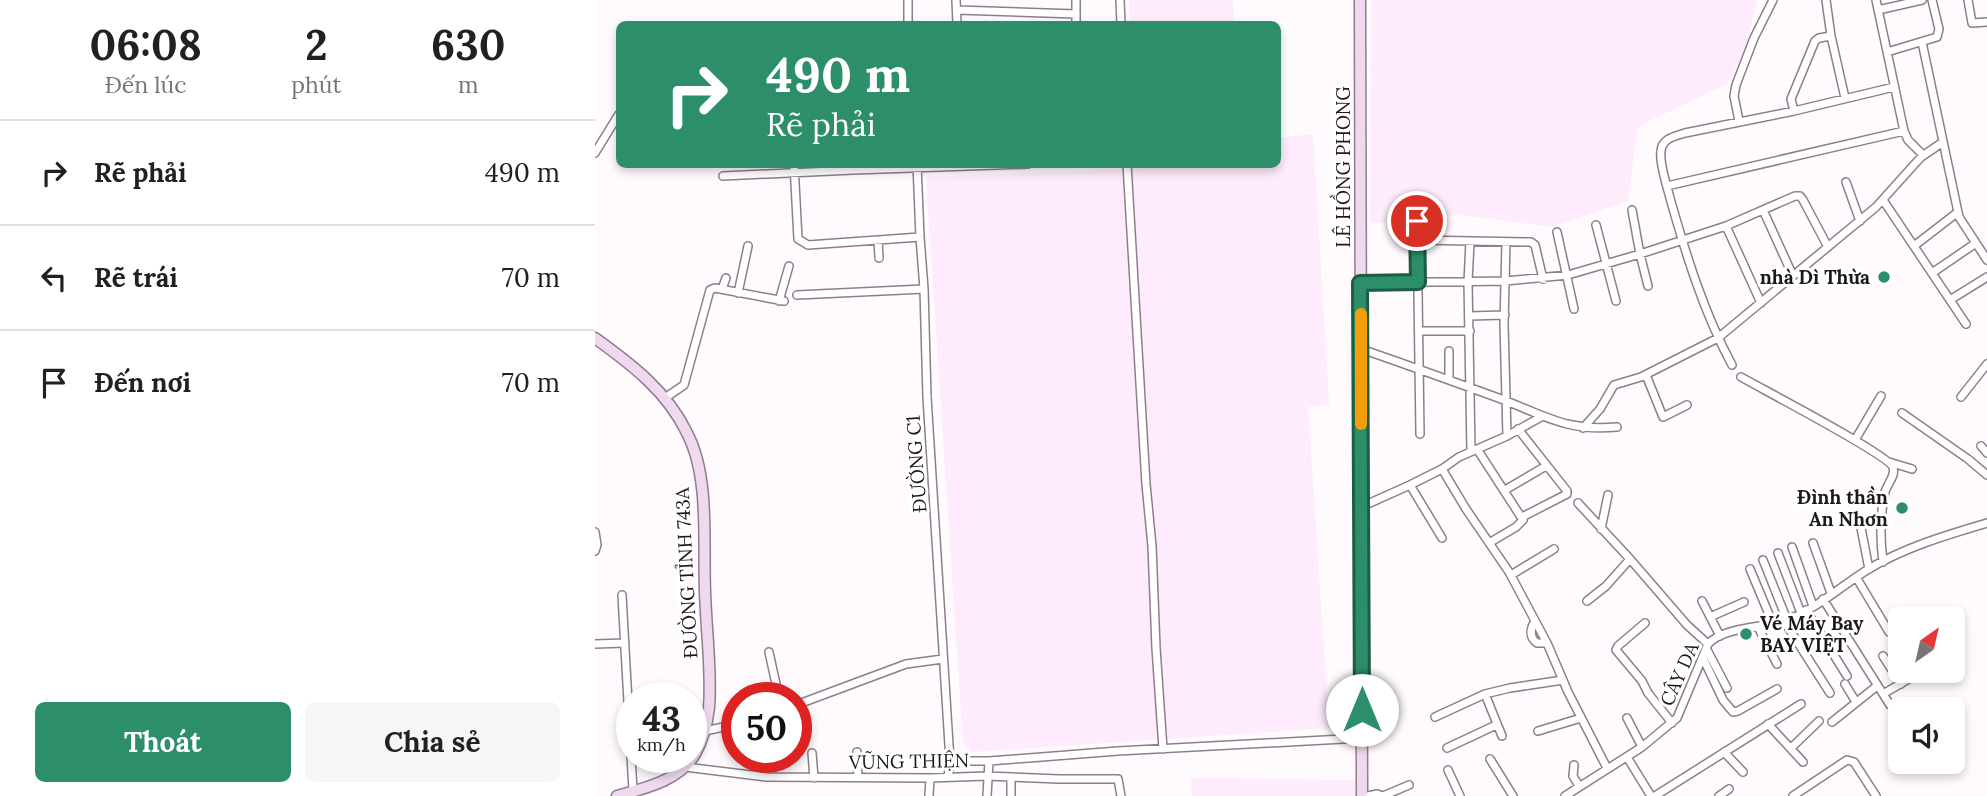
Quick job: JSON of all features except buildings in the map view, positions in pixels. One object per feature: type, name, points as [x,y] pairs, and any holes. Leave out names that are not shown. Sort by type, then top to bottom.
[{"type":"main road","name":"LÊ HỒNG PHONG","points":[[1360,0],[1362,796]]},
{"type":"main road","name":"ĐƯỜNG TỈNH 743A","points":[[595,338],[636,369],[665,398],[693,447],[702,497],[709,693],[707,712]]},
{"type":"main road","points":[[617,796],[662,782],[676,773]]},
{"type":"street","points":[[908,0],[908,21]]},
{"type":"street","points":[[956,0],[957,21]]},
{"type":"street","points":[[1076,0],[1076,21]]},
{"type":"street","points":[[1120,0],[1121,21]]},
{"type":"street","points":[[1739,121],[1734,96],[1736,85],[1754,38],[1773,0]]},
{"type":"street","points":[[1826,0],[1845,98]]},
{"type":"street","points":[[1876,0],[1904,131],[1908,140],[1923,155]]},
{"type":"street","points":[[1878,10],[1922,0]]},
{"type":"street","points":[[1887,52],[1937,37],[1939,33],[1932,0]]},
{"type":"street","points":[[1968,0],[1972,23],[1987,22]]},
{"type":"street","points":[[957,10],[1076,14]]},
{"type":"street","points":[[1794,111],[1791,99],[1815,41],[1831,36]]},
{"type":"street","points":[[1922,42],[1959,217],[1987,260]]},
{"type":"street","points":[[1732,365],[1718,338],[1682,240],[1667,186],[1661,151],[1668,138],[1895,87]]},
{"type":"street","points":[[595,153],[616,119]]},
{"type":"street","points":[[1667,186],[1904,131]]},
{"type":"street","points":[[1583,428],[1600,409],[1614,385],[1646,375],[1718,338],[1860,221],[1883,200],[1923,155],[1943,142]]},
{"type":"street","points":[[723,176],[824,168]]},
{"type":"street","name":"ĐƯỜNG C1","points":[[918,168],[927,397],[950,761],[947,777]]},
{"type":"street","points":[[1127,168],[1163,749]]},
{"type":"street","points":[[795,169],[798,239],[801,243],[808,246],[920,237]]},
{"type":"street","points":[[1846,182],[1860,221]]},
{"type":"street","points":[[1360,283],[1506,281],[1568,275],[1726,226],[1795,196],[1800,196],[1828,247]]},
{"type":"street","points":[[1883,200],[1966,324]]},
{"type":"street","points":[[1632,210],[1648,286]]},
{"type":"street","points":[[1763,210],[1793,276]]},
{"type":"street","points":[[1914,246],[1958,212]]},
{"type":"street","points":[[1417,221],[1420,434]]},
{"type":"street","points":[[1596,225],[1616,301]]},
{"type":"street","points":[[1726,226],[1761,303]]},
{"type":"street","points":[[1557,232],[1574,309]]},
{"type":"street","points":[[878,240],[879,258]]},
{"type":"street","points":[[1417,240],[1529,242],[1533,244],[1543,279]]},
{"type":"street","points":[[1470,242],[1468,282],[1474,450],[1522,517],[1519,525],[1489,543]]},
{"type":"street","points":[[1506,242],[1507,436]]},
{"type":"street","points":[[1932,273],[1976,243]]},
{"type":"street","points":[[738,293],[748,246]]},
{"type":"street","points":[[665,398],[684,385],[710,290],[722,289],[782,301],[789,266]]},
{"type":"street","points":[[1950,300],[1987,277]]},
{"type":"street","points":[[722,289],[726,278]]},
{"type":"street","points":[[797,295],[924,289]]},
{"type":"street","points":[[1469,316],[1505,315]]},
{"type":"street","points":[[1419,331],[1470,331]]},
{"type":"street","points":[[1361,349],[1505,400],[1541,417],[1583,428],[1617,427]]},
{"type":"street","points":[[1449,351],[1449,380]]},
{"type":"street","points":[[1961,397],[1987,364]]},
{"type":"street","points":[[1646,375],[1663,417],[1687,405]]},
{"type":"street","points":[[1741,377],[1855,440],[1893,468],[1885,491],[1881,533],[1883,562]]},
{"type":"street","points":[[1855,440],[1881,396]]},
{"type":"street","points":[[1902,413],[1987,475]]},
{"type":"street","points":[[1361,507],[1442,469],[1541,417]]},
{"type":"street","points":[[1518,429],[1567,489],[1567,494],[1522,517]]},
{"type":"street","points":[[1888,462],[1912,469]]},
{"type":"street","points":[[1505,490],[1546,466]]},
{"type":"street","points":[[1442,469],[1511,575],[1548,643],[1563,680],[1607,768]]},
{"type":"street","points":[[1410,485],[1442,538]]},
{"type":"street","points":[[1601,529],[1608,495]]},
{"type":"street","points":[[1578,503],[1707,646],[1727,688]]},
{"type":"street","name":"CÂY DA","points":[[1565,796],[1578,791],[1607,768],[1642,747],[1677,718],[1707,646],[1713,639],[1786,620],[1883,562],[1938,539],[1987,523]]},
{"type":"street","points":[[1861,528],[1869,569]]},
{"type":"street","points":[[595,532],[595,551]]},
{"type":"street","points":[[1813,543],[1831,593]]},
{"type":"street","points":[[1792,547],[1807,609]]},
{"type":"street","points":[[1511,575],[1554,549]]},
{"type":"street","points":[[1778,553],[1856,702]]},
{"type":"street","points":[[1587,601],[1606,586],[1630,559]]},
{"type":"street","points":[[1763,559],[1786,620],[1830,693]]},
{"type":"street","points":[[1750,569],[1773,624]]},
{"type":"street","points":[[1856,577],[1888,630]]},
{"type":"street","points":[[622,595],[633,792]]},
{"type":"street","points":[[1823,599],[1888,702]]},
{"type":"street","points":[[1702,600],[1720,636]]},
{"type":"street","points":[[1710,617],[1745,602]]},
{"type":"street","points":[[1645,623],[1618,646],[1617,651],[1672,723]]},
{"type":"street","points":[[1758,627],[1777,664]]},
{"type":"street","points":[[595,644],[625,643]]},
{"type":"street","points":[[769,652],[776,682]]},
{"type":"street","points":[[1883,656],[1901,684],[1883,694]]},
{"type":"street","points":[[1703,658],[1723,700],[1734,712],[1777,689]]},
{"type":"street","points":[[812,699],[906,664],[943,659]]},
{"type":"street","points":[[1435,717],[1485,694],[1563,680]]},
{"type":"street","points":[[1832,722],[1877,686]]},
{"type":"street","points":[[1485,694],[1501,736]]},
{"type":"street","points":[[1627,757],[1653,796],[1801,704]]},
{"type":"street","points":[[1538,732],[1581,718]]},
{"type":"street","points":[[1627,718],[1642,747]]},
{"type":"street","points":[[1791,748],[1819,721]]},
{"type":"street","points":[[1768,724],[1804,762]]},
{"type":"street","points":[[1447,748],[1496,725]]},
{"type":"street","points":[[950,761],[989,761],[1361,738]]},
{"type":"street","points":[[857,752],[858,777]]},
{"type":"street","points":[[1724,752],[1743,772]]},
{"type":"street","points":[[813,753],[814,778]]},
{"type":"street","points":[[1490,759],[1513,796]]},
{"type":"street","points":[[1793,796],[1847,760],[1854,762],[1876,796]]},
{"type":"street","points":[[987,796],[989,761]]},
{"type":"street","points":[[1574,765],[1573,776],[1578,791]]},
{"type":"street","name":"VŨNG THIỆN","points":[[707,770],[752,777],[987,776],[1118,779],[1121,796]]},
{"type":"street","points":[[1448,770],[1460,796]]},
{"type":"street","points":[[1011,777],[1011,796]]},
{"type":"street","points":[[929,796],[930,778]]},
{"type":"street","points":[[1368,796],[1383,796],[1409,785]]},
{"type":"street","points":[[1719,796],[1729,789]]},
{"type":"shaded area","points":[[1129,0],[1233,0],[1234,21],[1130,21]]},
{"type":"shaded area","points":[[1371,0],[1757,0],[1746,48],[1727,84],[1637,128],[1628,201],[1552,227],[1461,215],[1370,223]]},
{"type":"shaded area","points":[[1313,134],[1329,404],[1308,407],[1329,728],[971,752],[963,743],[926,177],[1137,168],[1281,168],[1281,138]]},
{"type":"shaded area","points":[[1190,778],[1354,780],[1356,796],[1192,796]]},
{"type":"slow traffic","points":[[1361,314],[1361,424]]},
{"type":"place","name":"nhà Dì Thừa","points":[[1884,277]]},
{"type":"place","name":"Đình thần An Nhơn","points":[[1902,508]]},
{"type":"place","name":"Vé Máy Bay BAY VIỆT","points":[[1746,634]]},
{"type":"route","points":[[1362,710],[1360,283],[1418,282],[1417,221]]}]
